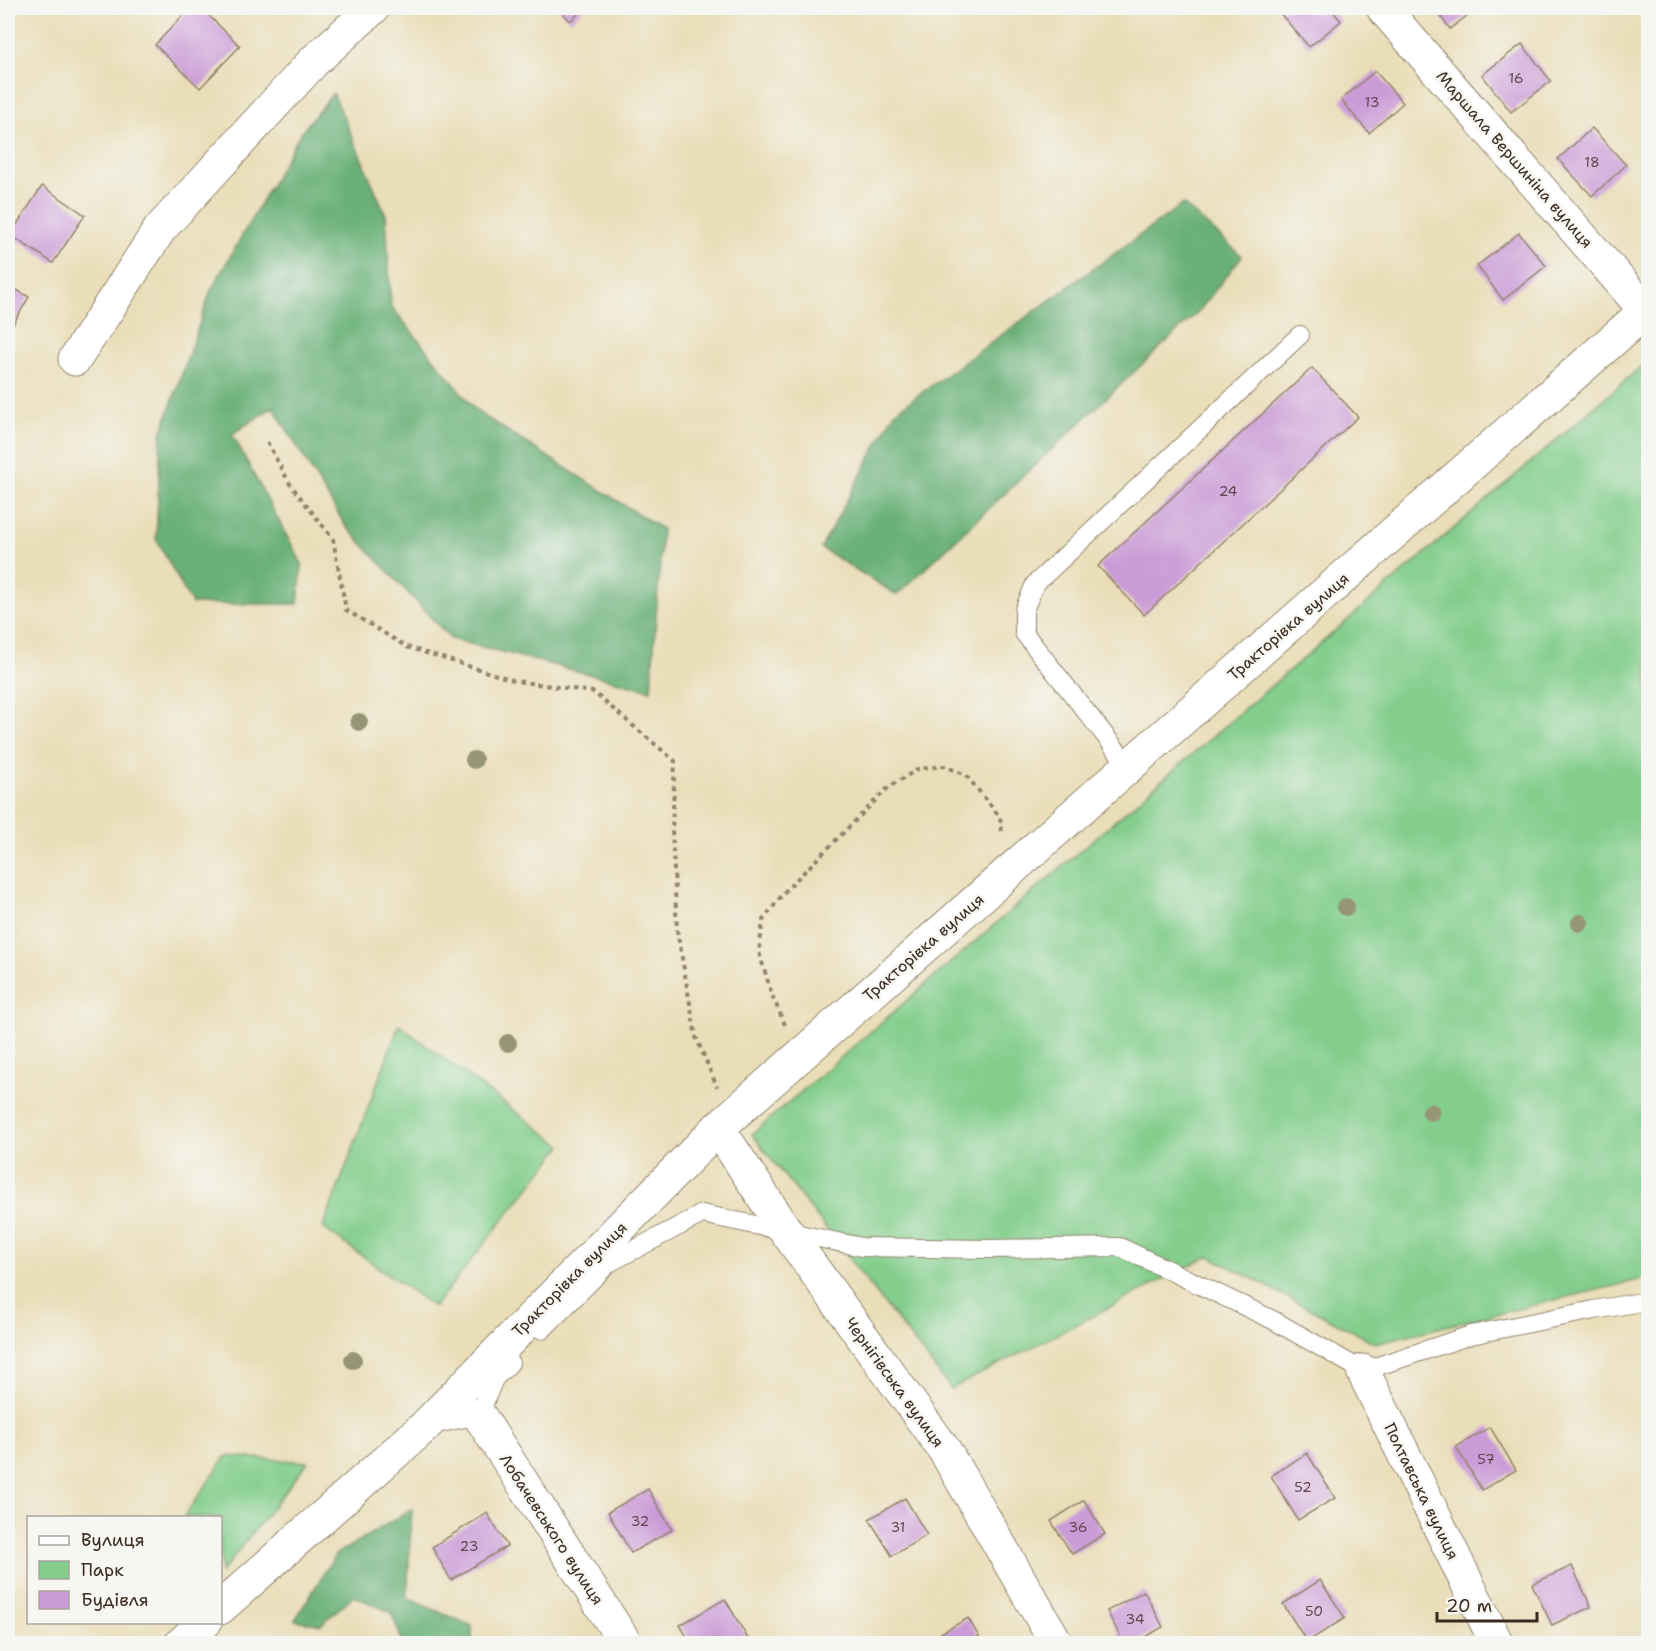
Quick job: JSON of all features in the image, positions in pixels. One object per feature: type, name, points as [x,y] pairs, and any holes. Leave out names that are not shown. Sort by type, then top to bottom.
[{"type":"street","points":[[75,359],[160,229],[313,62],[373,8]]},
{"type":"street","name":"Маршала Вершиніна вулиця","points":[[1383,8],[1647,310]]},
{"type":"street","name":"Тракторівка вулиця","points":[[222,1606],[424,1427],[724,1123],[1647,310]]},
{"type":"street","name":"Чернігівська вулиця","points":[[724,1123],[786,1231],[945,1451],[1057,1644]]},
{"type":"street","name":"Полтавська вулиця","points":[[1363,1371],[1497,1644]]},
{"type":"street","name":"Лобачевського вулиця","points":[[479,1415],[626,1644]]},
{"type":"street","points":[[181,1644],[204,1624]]},
{"type":"street","points":[[203,1644],[213,1640],[216,1644]]},
{"type":"lane","points":[[1129,766],[1024,633],[1024,610],[1035,584],[1300,335]]},
{"type":"lane","points":[[424,1427],[479,1415],[494,1379],[609,1263],[702,1214],[862,1247],[988,1249],[1120,1247],[1272,1320],[1363,1371],[1471,1335],[1648,1301]]},
{"type":"path","points":[[267,442],[290,484],[333,539],[345,610],[407,647],[516,681],[593,692],[675,761],[672,830],[676,930],[696,1037],[724,1123]]},
{"type":"path","points":[[793,1061],[786,1028],[772,995],[759,952],[763,920],[786,890],[889,787],[918,769],[944,766],[966,775],[1000,817],[1003,877]]},
{"type":"green space","points":[[333,93],[386,215],[391,306],[476,411],[662,529],[651,690],[451,639],[345,525],[273,407],[232,434],[302,564],[298,604],[192,604],[156,539],[161,434],[211,290],[300,134]]},
{"type":"green space","points":[[1183,204],[1242,256],[1199,311],[897,595],[821,548],[895,412]]},
{"type":"green space","points":[[1648,361],[1648,1278],[1375,1343],[1209,1256],[951,1389],[752,1134]]},
{"type":"green space","points":[[399,1025],[562,1146],[434,1307],[323,1228]]},
{"type":"green space","points":[[226,1456],[308,1462],[222,1572],[222,1516],[185,1516]]},
{"type":"green space","points":[[412,1509],[407,1598],[472,1626],[472,1643],[403,1643],[391,1612],[353,1596],[321,1625],[295,1620],[335,1555]]},
{"type":"building","points":[[190,8],[201,8],[240,46],[200,88],[155,45]]},
{"type":"building","points":[[558,8],[585,8],[570,21]]},
{"type":"building","points":[[1285,8],[1330,8],[1341,21],[1309,47],[1279,12]]},
{"type":"building","points":[[1434,8],[1477,8],[1450,29]]},
{"type":"building","points":[[1522,44],[1551,81],[1511,112],[1482,75]]},
{"type":"building","points":[[1375,71],[1403,103],[1369,133],[1341,100]]},
{"type":"building","points":[[1592,128],[1626,165],[1592,196],[1558,159]]},
{"type":"building","points":[[42,186],[85,215],[53,263],[10,235]]},
{"type":"building","points":[[1519,233],[1546,266],[1503,300],[1477,266]]},
{"type":"building","points":[[8,285],[29,297],[8,333]]},
{"type":"building","points":[[1312,368],[1358,417],[1144,615],[1098,566]]},
{"type":"building","points":[[1490,1427],[1516,1470],[1482,1490],[1456,1447]]},
{"type":"building","points":[[1307,1453],[1335,1498],[1298,1520],[1271,1476]]},
{"type":"building","points":[[648,1489],[672,1530],[631,1553],[608,1512]]},
{"type":"building","points":[[905,1498],[927,1535],[892,1556],[869,1519]]},
{"type":"building","points":[[1084,1500],[1105,1534],[1072,1554],[1051,1521]]},
{"type":"building","points":[[487,1513],[507,1546],[451,1580],[432,1547]]},
{"type":"building","points":[[1572,1566],[1591,1607],[1552,1625],[1532,1584]]},
{"type":"building","points":[[1320,1580],[1345,1618],[1307,1642],[1283,1604]]},
{"type":"building","points":[[1144,1591],[1163,1627],[1132,1644],[1124,1644],[1107,1611]]},
{"type":"building","points":[[725,1599],[751,1644],[691,1644],[680,1625]]},
{"type":"building","points":[[968,1618],[982,1642],[926,1644],[925,1642]]}]
